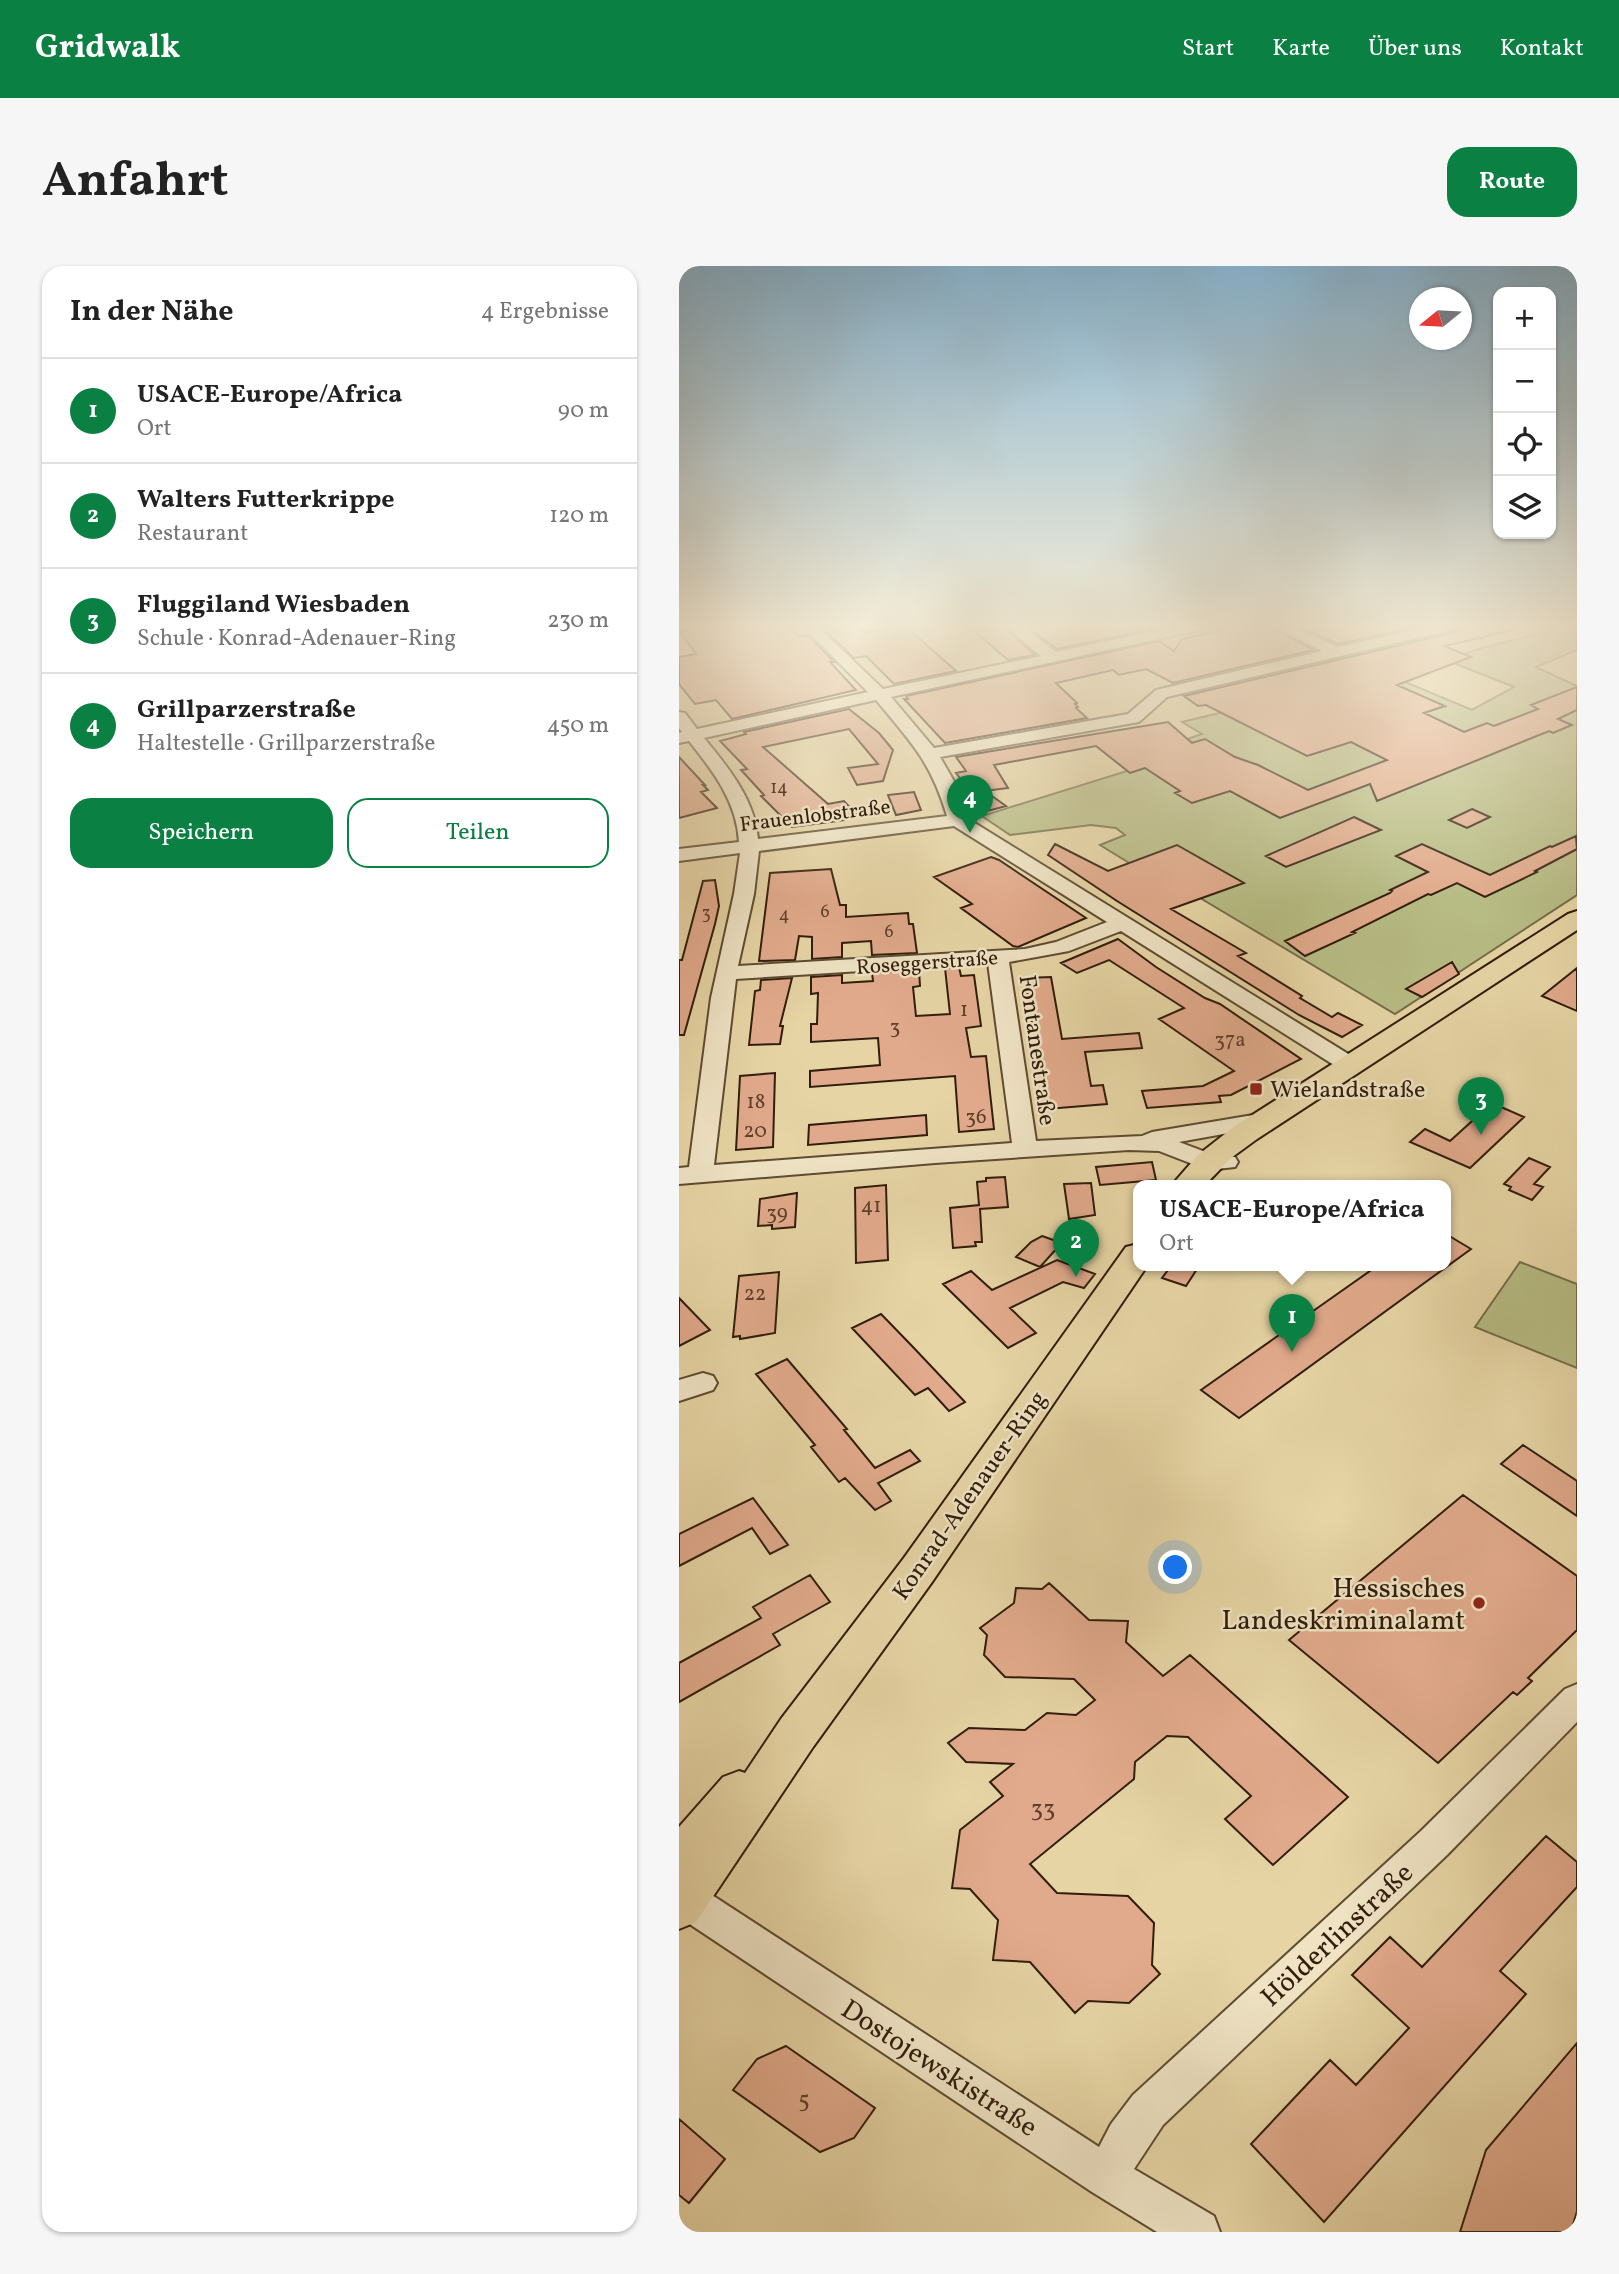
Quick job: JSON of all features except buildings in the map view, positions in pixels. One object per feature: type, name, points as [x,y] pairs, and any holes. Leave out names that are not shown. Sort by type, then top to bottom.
[{"type":"main road","points":[[1196,1180],[1276,1114],[1577,919]]},
{"type":"main road","name":"Konrad-Adenauer-Ring","points":[[681,1889],[918,1570],[1133,1262]]},
{"type":"street","points":[[685,736],[781,716]]},
{"type":"street","points":[[898,716],[930,754],[946,783],[957,820],[1350,1065]]},
{"type":"street","points":[[930,754],[1138,716]]},
{"type":"street","points":[[679,718],[685,736],[735,794],[745,821],[748,846],[748,864],[690,1175],[1129,1143],[1162,1144],[1213,1166]]},
{"type":"street","name":"Frauenlobstraße","points":[[679,855],[957,820]]},
{"type":"street","name":"Roseggerstraße","points":[[726,973],[1044,953],[1123,923]]},
{"type":"street","name":"Fontanestraße","points":[[998,957],[1025,1150]]},
{"type":"street","points":[[1129,1143],[1276,1114]]},
{"type":"street","points":[[1171,1135],[1191,1137],[1213,1166]]},
{"type":"street","name":"Hölderlinstraße","points":[[1107,2178],[1125,2139],[1148,2110],[1434,1843],[1577,1699]]},
{"type":"street","name":"Dostojewskistraße","points":[[681,1889],[1107,2178],[1198,2232]]},
{"type":"green space","points":[[1208,716],[1577,716],[1577,895],[1395,1014],[1200,898],[1191,901],[1100,845],[1125,835],[1116,828],[1091,825],[1010,835],[982,816],[1201,748],[1187,739],[1202,734],[1182,722]]},
{"type":"green space","points":[[1520,1262],[1577,1284],[1577,1368],[1475,1327]]},
{"type":"place","name":"Grillparzerstraße","points":[[970,833]]},
{"type":"place","name":"Wielandstraße","points":[[1256,1089]]},
{"type":"place","name":"Fluggiland Wiesbaden","points":[[1481,1135]]},
{"type":"place","name":"Walters Futterkrippe","points":[[1076,1277]]},
{"type":"place","name":"USACE-Europe/Africa","points":[[1292,1352]]},
{"type":"place","name":"Hessisches Landeskriminalamt","points":[[1479,1603]]}]
